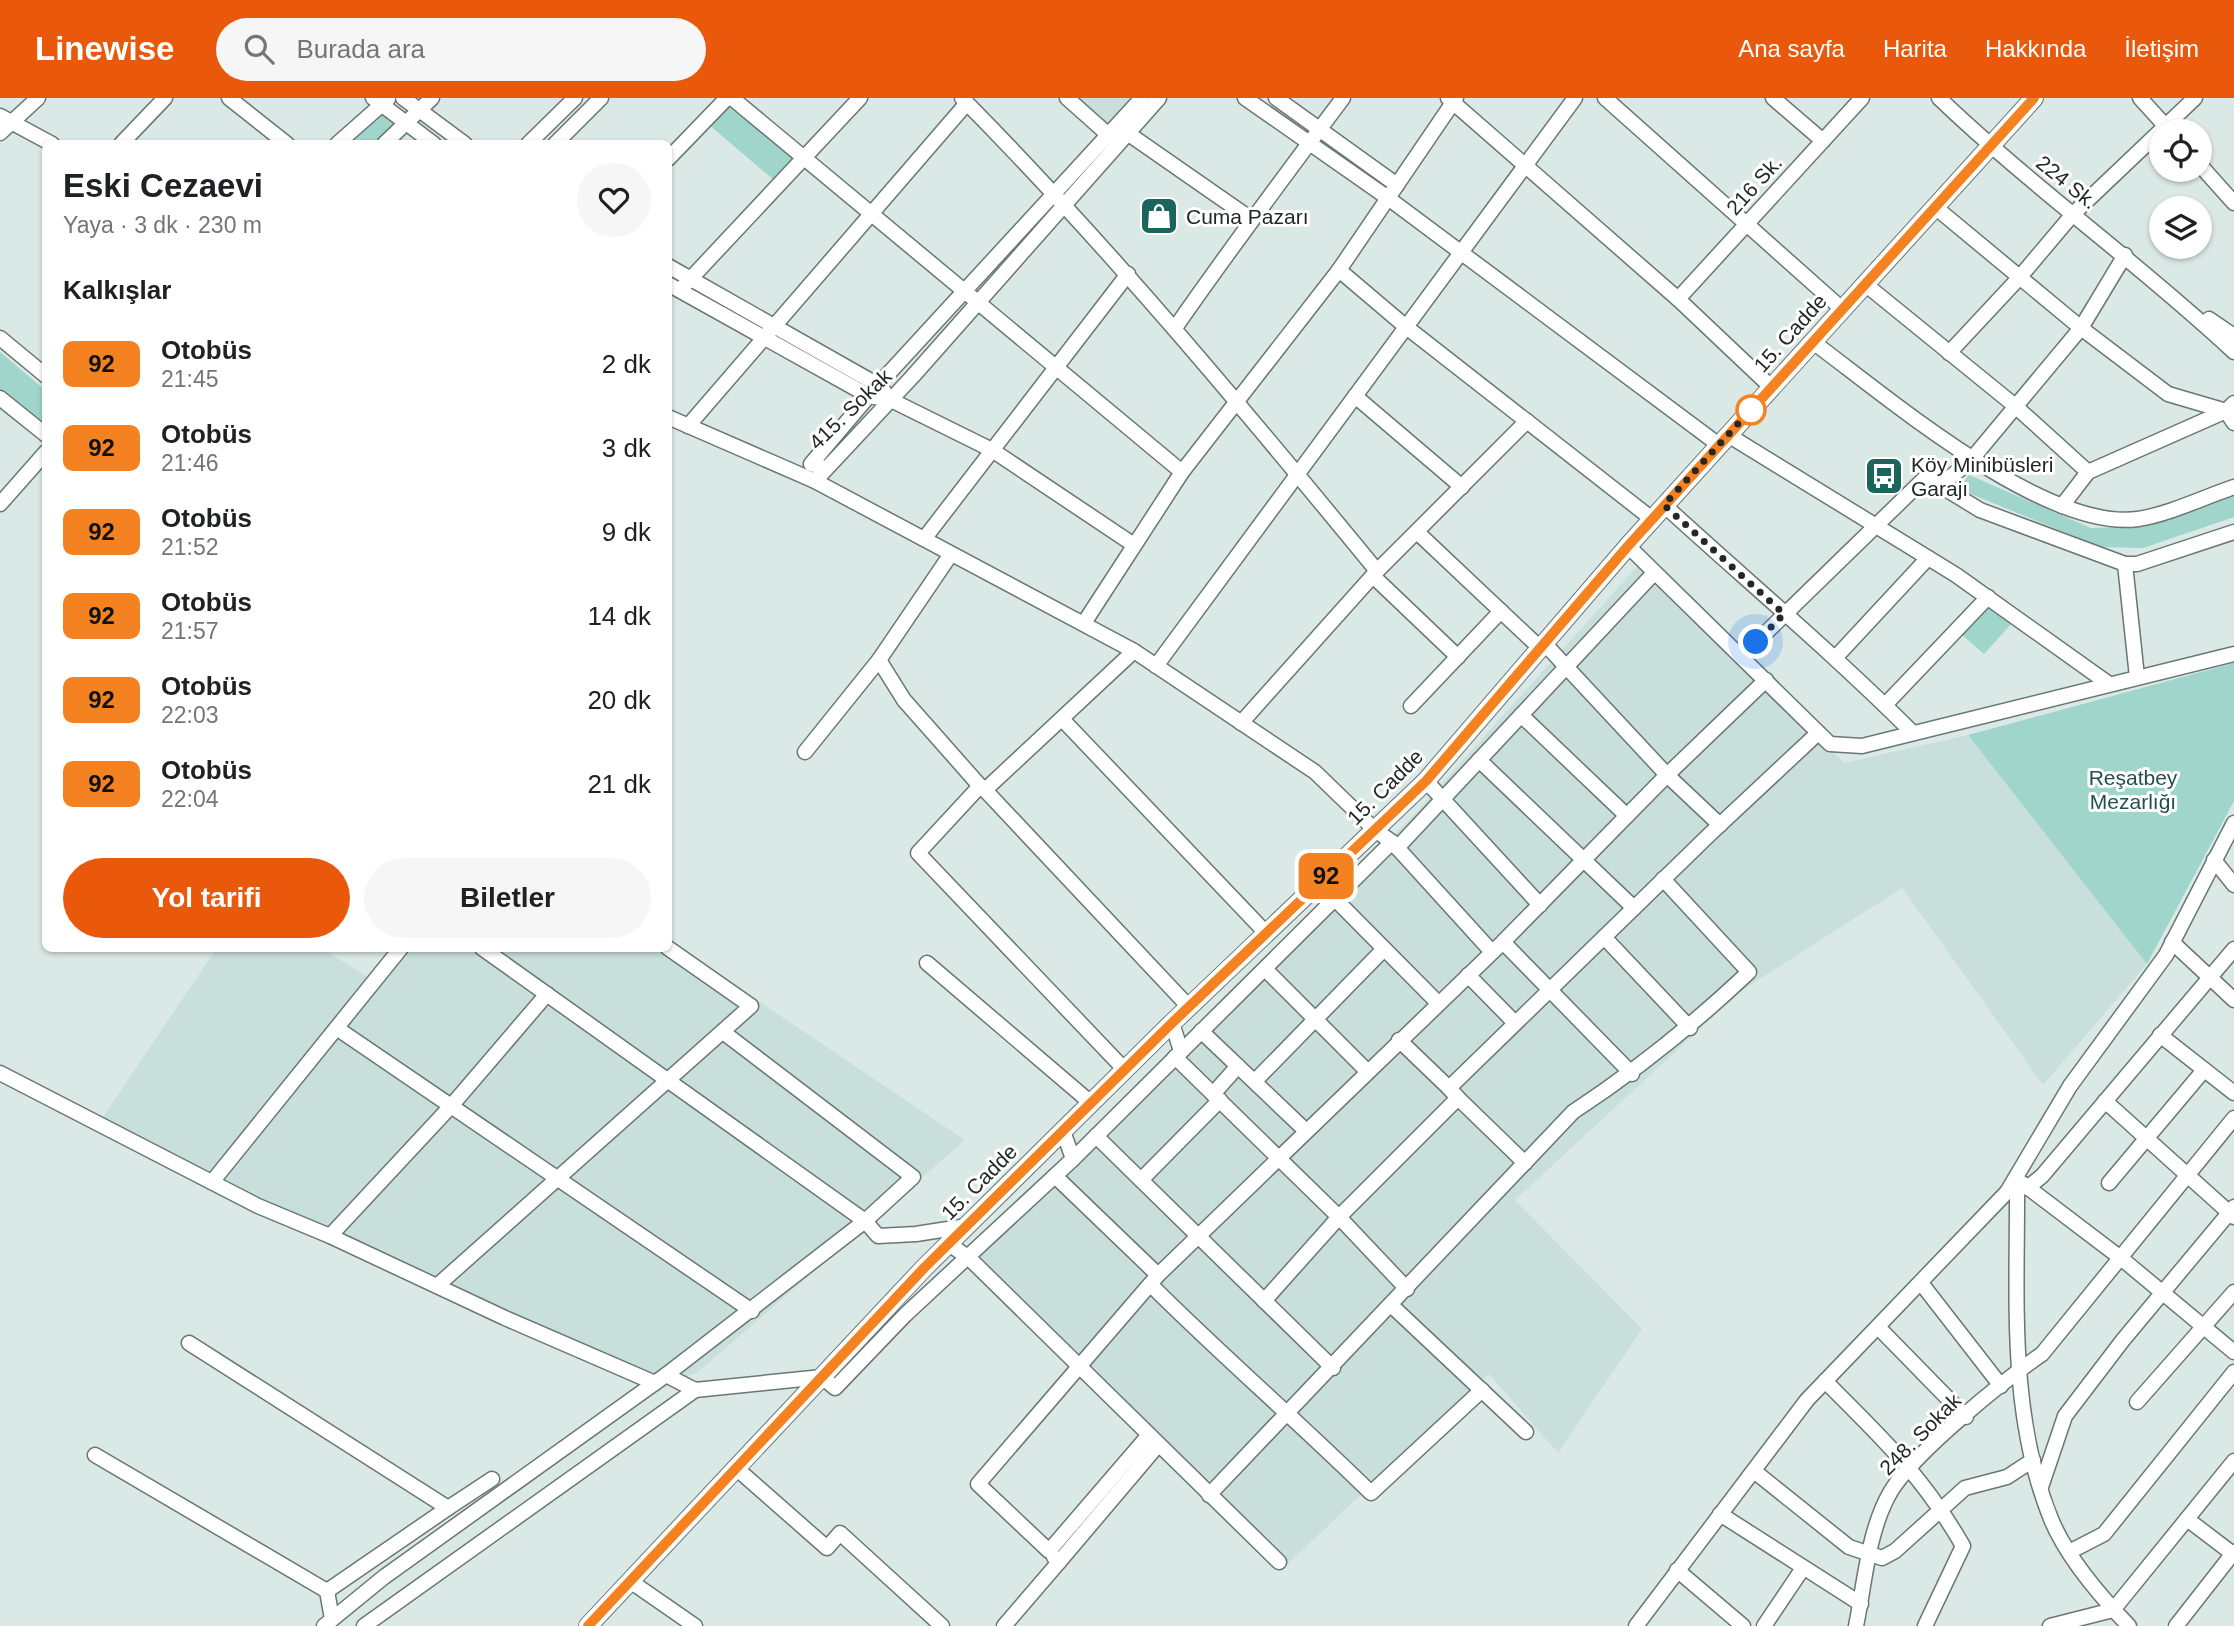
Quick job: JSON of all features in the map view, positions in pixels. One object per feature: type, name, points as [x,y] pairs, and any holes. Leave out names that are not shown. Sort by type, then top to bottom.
[{"type":"main road","name":"15. Cadde","points":[[588,1626],[949,1244],[1172,1023],[1426,781],[1658,512],[2034,98]]},
{"type":"street","points":[[0,133],[6,119],[38,98]]},
{"type":"street","points":[[125,140],[165,98]]},
{"type":"street","points":[[229,98],[282,140]]},
{"type":"street","points":[[403,98],[460,140]]},
{"type":"street","points":[[388,140],[432,98]]},
{"type":"street","points":[[532,140],[575,98]]},
{"type":"street","points":[[559,140],[601,98]]},
{"type":"street","points":[[672,155],[730,98],[1182,472]]},
{"type":"street","points":[[674,287],[690,279],[860,98]]},
{"type":"street","points":[[1067,98],[1117,134],[1251,219]]},
{"type":"street","name":"415. Sokak","points":[[1117,134],[1142,98]]},
{"type":"street","name":"415. Sokak","points":[[1059,198],[977,303],[891,400],[825,468],[811,464],[878,384],[963,291],[1059,198],[1117,134],[1159,98]]},
{"type":"street","points":[[1245,98],[1724,440],[1928,558],[1988,597],[2109,684]]},
{"type":"street","points":[[1276,98],[1397,185]]},
{"type":"street","points":[[1175,328],[1251,219],[1311,145],[1320,128],[1343,98]]},
{"type":"street","points":[[1156,666],[1296,472],[1575,98]]},
{"type":"street","points":[[1605,98],[1842,309]]},
{"type":"street","points":[[1773,98],[1823,141]]},
{"type":"street","name":"216 Sk.","points":[[1678,299],[1861,98]]},
{"type":"street","name":"224 Sk.","points":[[1939,98],[1990,146],[2173,295]]},
{"type":"street","points":[[2140,98],[2158,119]]},
{"type":"street","points":[[2176,119],[2194,98]]},
{"type":"street","points":[[1084,623],[1182,472],[1339,270],[1452,99],[1678,299],[1771,387]]},
{"type":"street","points":[[341,140],[381,100],[429,140]]},
{"type":"street","points":[[688,426],[871,215],[964,101],[1059,198],[1128,274],[1296,472],[1375,574],[1458,657]]},
{"type":"street","points":[[6,119],[45,140]]},
{"type":"street","points":[[1949,353],[2019,278],[2073,214],[2149,145]]},
{"type":"street","points":[[2212,178],[2234,203]]},
{"type":"street","points":[[1935,207],[2081,328],[2168,394],[2232,412]]},
{"type":"street","points":[[1941,485],[1971,460],[2014,405],[2081,328],[2125,255]]},
{"type":"street","points":[[672,268],[869,396],[891,400],[992,450],[1134,545]]},
{"type":"street","points":[[1339,270],[1405,326],[1527,421],[1658,512],[1836,657],[1913,733]]},
{"type":"street","points":[[924,540],[1128,274]]},
{"type":"street","points":[[1865,284],[2014,405],[2088,472]]},
{"type":"street","points":[[674,287],[878,384],[891,400]]},
{"type":"street","points":[[2173,295],[2234,336]]},
{"type":"street","points":[[2173,295],[2234,352]]},
{"type":"street","points":[[0,338],[42,373]]},
{"type":"street","points":[[1812,342],[1971,460],[2062,506],[2107,519],[2139,519],[2234,487]]},
{"type":"street","points":[[1355,396],[1462,487]]},
{"type":"street","points":[[0,398],[42,432]]},
{"type":"street","points":[[2062,506],[2088,472],[2232,412]]},
{"type":"street","points":[[672,419],[815,481],[1084,623],[1134,651],[1315,772],[1498,947],[1550,989],[1632,1074]]},
{"type":"street","points":[[1241,723],[1375,574],[1527,421]]},
{"type":"street","points":[[0,504],[42,457]]},
{"type":"street","points":[[815,481],[825,468]]},
{"type":"street","points":[[1742,656],[1926,477],[1980,510],[2125,564],[2137,564],[2234,532]]},
{"type":"street","points":[[1417,532],[1501,611],[1567,666],[1667,775],[1720,824]]},
{"type":"street","points":[[1628,546],[1830,744],[1862,746],[2234,654]]},
{"type":"street","points":[[805,752],[879,660],[951,554]]},
{"type":"street","points":[[1836,657],[1928,558]]},
{"type":"street","points":[[2125,564],[2137,677]]},
{"type":"street","points":[[0,1073],[257,1206],[330,1236],[505,1318],[660,1379],[695,1390],[822,1377],[835,1388],[905,1315],[970,1258],[1335,899],[1442,800],[1654,573]]},
{"type":"street","points":[[1885,705],[1988,597]]},
{"type":"street","points":[[1411,706],[1501,611]]},
{"type":"street","points":[[1125,1070],[918,853],[983,788],[1134,651]]},
{"type":"street","points":[[879,660],[904,700],[1189,1007]]},
{"type":"street","points":[[1054,1556],[978,1484],[1154,1280],[1498,947],[1667,775],[1766,680]]},
{"type":"street","points":[[1521,715],[1628,816]]},
{"type":"street","points":[[1062,719],[1266,933]]},
{"type":"street","points":[[1264,1301],[1515,1023],[1818,733]]},
{"type":"street","points":[[1479,760],[1634,908]]},
{"type":"street","points":[[1426,781],[1540,905]]},
{"type":"street","points":[[1636,1626],[1807,1400],[2007,1192],[2070,1086],[2172,942],[2234,823]]},
{"type":"street","points":[[2214,860],[2234,885]]},
{"type":"street","points":[[1209,1495],[1333,1368],[1573,1112],[1632,1074],[1690,1028],[1749,972],[1663,879]]},
{"type":"street","points":[[1335,899],[1438,1003]]},
{"type":"street","points":[[1604,937],[1690,1028]]},
{"type":"street","points":[[2172,942],[2234,1000]]},
{"type":"street","points":[[2027,1188],[2042,1176],[2234,949]]},
{"type":"street","points":[[1255,1081],[1384,950]]},
{"type":"street","points":[[438,1285],[751,1006],[672,951]]},
{"type":"street","points":[[212,1182],[398,952]]},
{"type":"street","points":[[488,952],[864,1221],[878,1236],[916,1234],[967,1226]]},
{"type":"street","points":[[927,963],[1091,1103]]},
{"type":"street","points":[[1265,969],[1367,1071]]},
{"type":"street","points":[[1468,975],[1515,1023]]},
{"type":"street","points":[[330,1236],[452,1105],[547,994]]},
{"type":"street","points":[[1172,1023],[1178,1054],[1216,1097],[1339,1217],[1407,1289]]},
{"type":"street","points":[[338,1029],[752,1311]]},
{"type":"street","points":[[1201,1031],[1306,1131]]},
{"type":"street","points":[[328,1623],[384,1577],[752,1311],[864,1221],[913,1177],[723,1032]]},
{"type":"street","points":[[2160,1035],[2234,1093]]},
{"type":"street","points":[[1399,1040],[1525,1163]]},
{"type":"street","points":[[1140,1180],[1216,1097],[1238,1066]]},
{"type":"street","points":[[2109,1183],[2204,1070]]},
{"type":"street","points":[[2041,1487],[2065,1416],[2162,1292],[2233,1212],[2189,1177],[2105,1101]]},
{"type":"street","name":"248. Sokak","points":[[1856,1626],[1877,1523],[1892,1490],[1911,1468],[2001,1385],[2042,1354],[2189,1177],[2234,1118]]},
{"type":"street","points":[[1063,1130],[1073,1158]]},
{"type":"street","points":[[1096,1136],[1333,1368]]},
{"type":"street","points":[[2017,1175],[2027,1188],[2122,1259],[2234,1352]]},
{"type":"street","points":[[2017,1175],[2019,1370],[2022,1415],[2033,1460],[2052,1521],[2089,1581],[2129,1626]]},
{"type":"street","points":[[1055,1176],[1218,1352],[1290,1413],[1371,1493],[1482,1390]]},
{"type":"street","points":[[949,1244],[970,1258],[1054,1344],[1080,1366],[1153,1441],[1279,1562]]},
{"type":"street","points":[[1920,1283],[2001,1385]]},
{"type":"street","points":[[2137,1402],[2234,1292]]},
{"type":"street","points":[[1391,1305],[1526,1432]]},
{"type":"street","points":[[1878,1327],[1966,1417]]},
{"type":"street","points":[[189,1343],[448,1508]]},
{"type":"street","points":[[2071,1551],[2104,1534],[2234,1372]]},
{"type":"street","points":[[1825,1381],[1911,1468],[1941,1507],[1963,1546],[1925,1626]]},
{"type":"street","points":[[364,1626],[695,1390]]},
{"type":"street","points":[[1004,1626],[1054,1556],[1153,1441]]},
{"type":"street","points":[[95,1455],[327,1591]]},
{"type":"street","points":[[1754,1471],[1849,1547],[1882,1558],[1895,1551],[1941,1507],[1965,1489],[2007,1476],[2033,1460]]},
{"type":"street","points":[[2050,1626],[2113,1610],[2234,1461]]},
{"type":"street","points":[[736,1468],[827,1548],[840,1533],[942,1626]]},
{"type":"street","points":[[327,1591],[492,1479]]},
{"type":"street","points":[[1720,1514],[1861,1604]]},
{"type":"street","points":[[2176,1626],[2233,1553],[2188,1519]]},
{"type":"street","points":[[1764,1626],[1803,1568]]},
{"type":"street","points":[[1676,1570],[1743,1626]]},
{"type":"street","points":[[630,1581],[695,1626]]},
{"type":"street","points":[[327,1591],[328,1623]]},
{"type":"shaded area","points":[[1067,98],[1142,98],[1107,135]]},
{"type":"shaded area","points":[[1642,561],[1844,763],[1968,735],[2147,964],[2043,1085],[1902,888],[1741,991],[1515,1200],[1642,1329],[1558,1453],[1489,1374],[1280,1571],[962,1259],[1411,818]]},
{"type":"shaded area","points":[[672,943],[965,1140],[697,1373],[646,1389],[99,1123],[214,952],[328,952],[375,982],[398,952],[672,952]]},
{"type":"green space","points":[[730,101],[796,158],[775,181],[708,124]]},
{"type":"green space","points":[[382,104],[406,123],[387,140],[342,140]]},
{"type":"green space","points":[[0,352],[42,387],[42,426],[0,391]]},
{"type":"green space","points":[[1969,475],[2091,528],[2131,527],[2234,491],[2234,517],[2143,548],[2100,547],[1959,489]]},
{"type":"green space","points":[[1987,602],[2014,621],[1984,654],[1961,634]]},
{"type":"green space","name":"Reşatbey Mezarlığı","points":[[2234,663],[2234,801],[2147,964],[1968,735]]},
{"type":"bus line","name":"92","points":[[588,1626],[924,1268],[1172,1023],[1426,781],[1628,546],[2034,98]]},
{"type":"place","name":"Cuma Pazarı","points":[[1159,216]]},
{"type":"place","name":"Köy Minibüsleri Garajı","points":[[1884,476]]},
{"type":"route","points":[[1751,410],[1757,403],[1664,505],[1784,614],[1756,642]]}]
